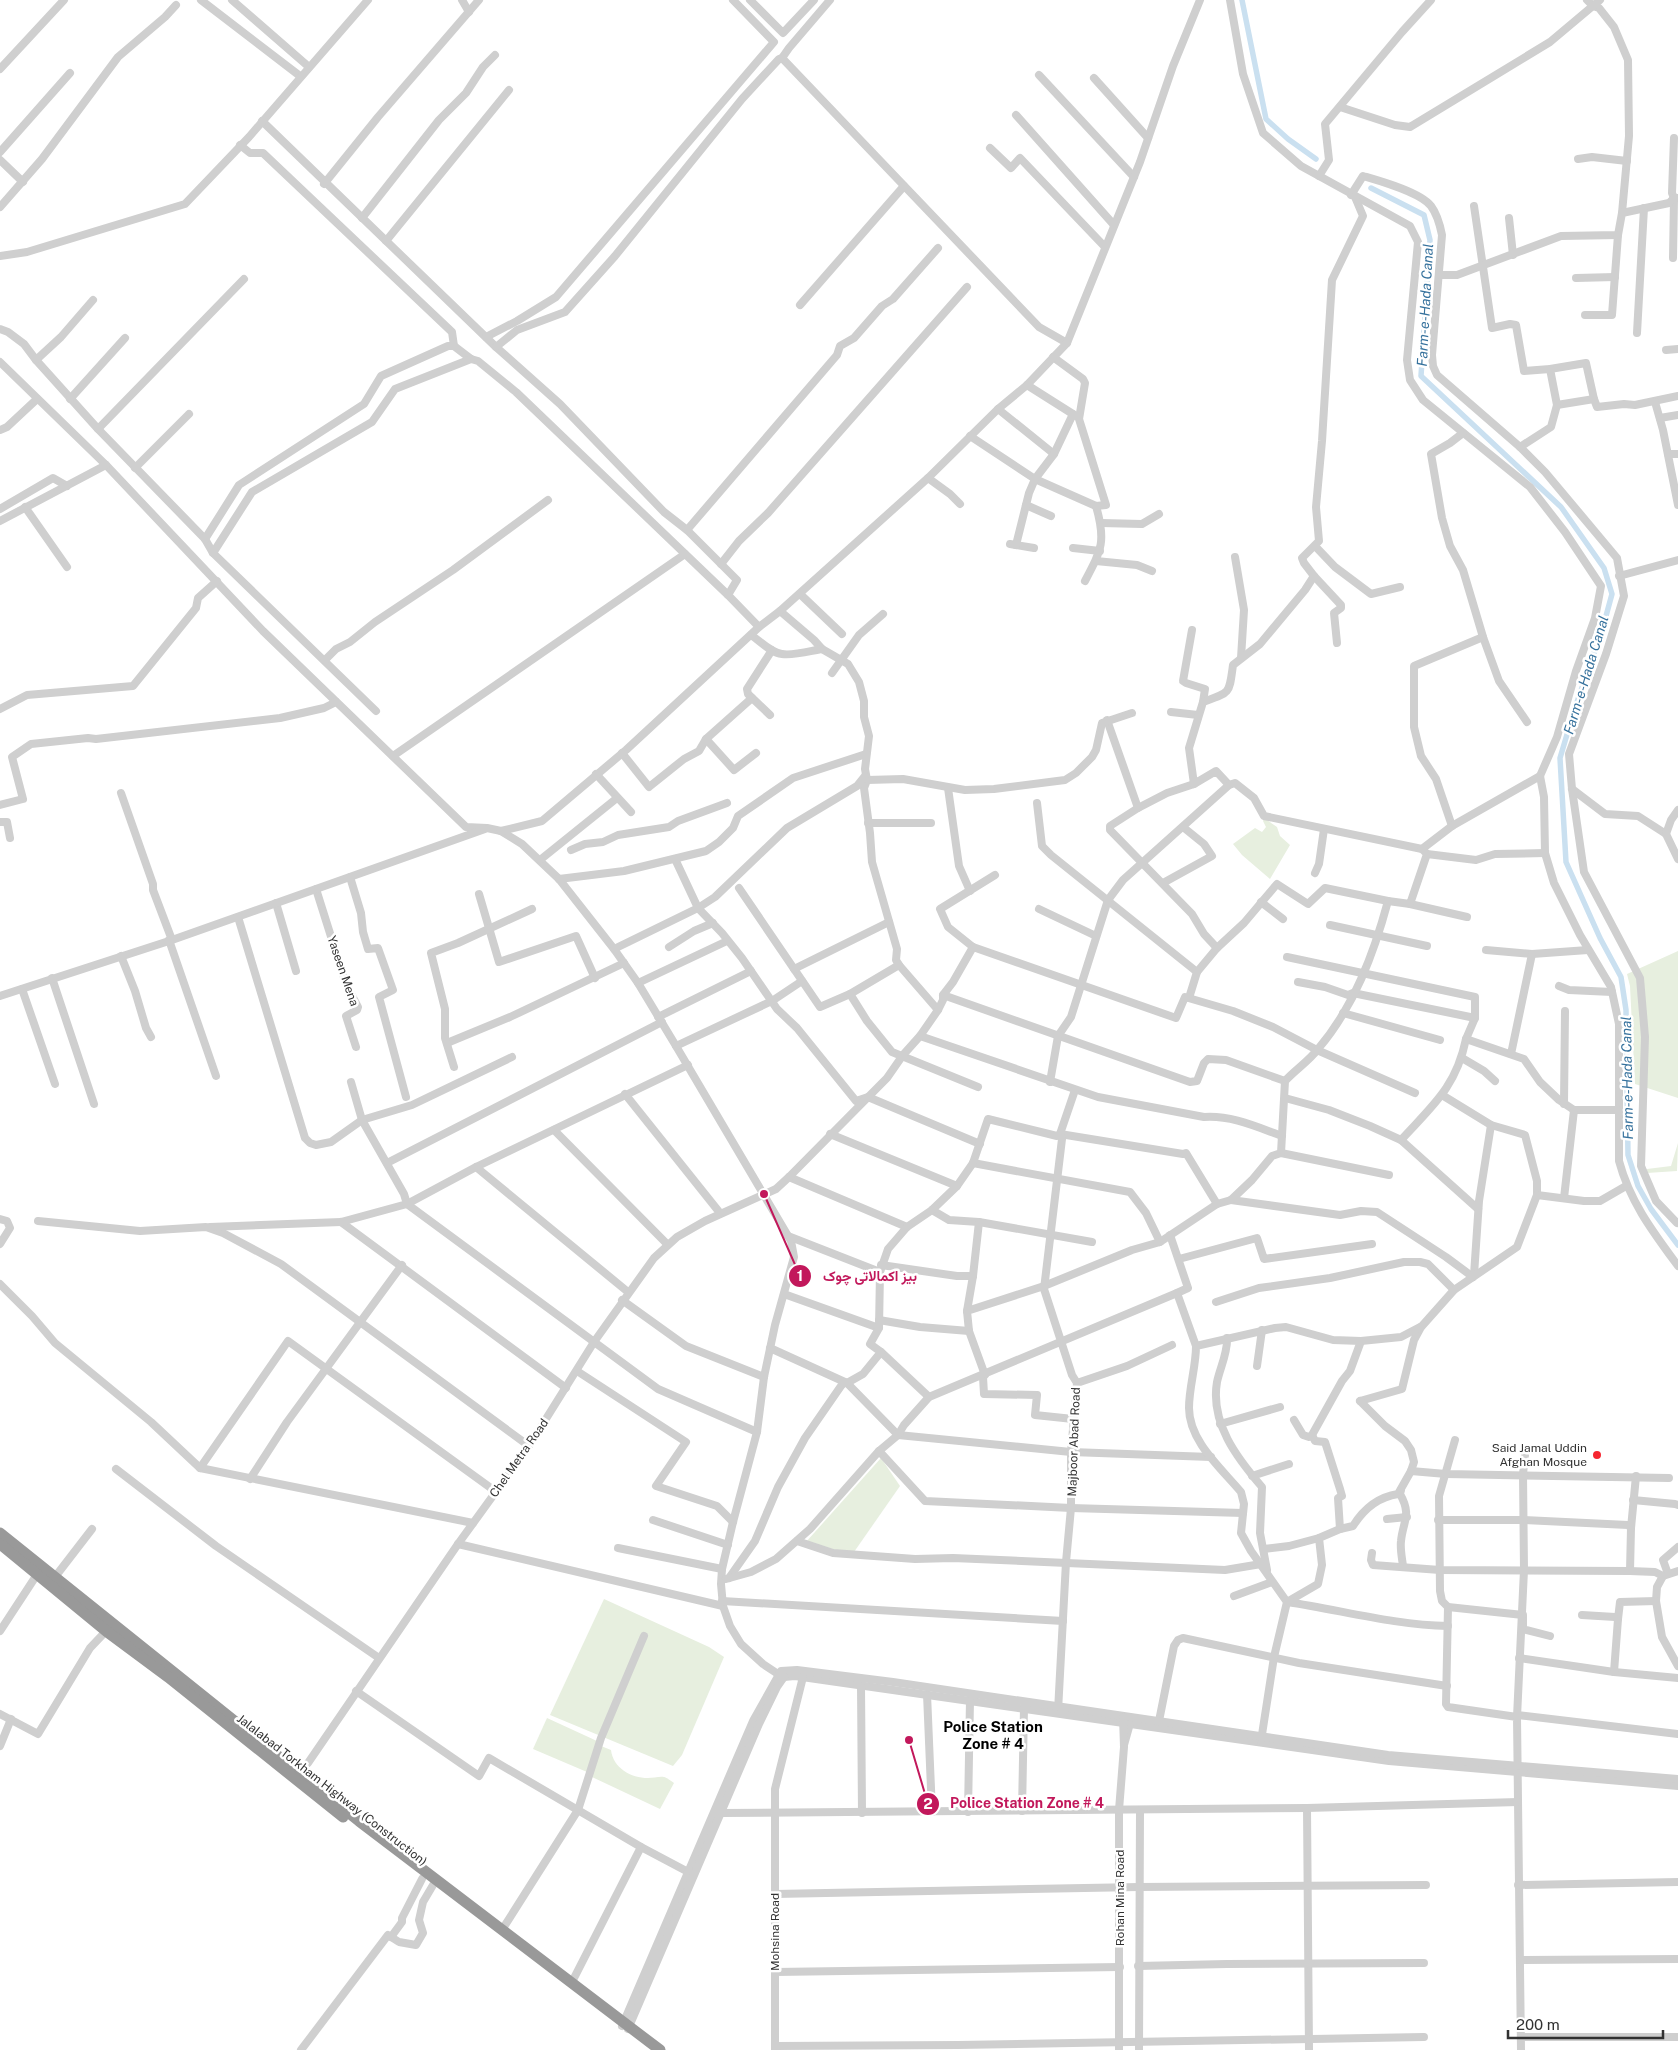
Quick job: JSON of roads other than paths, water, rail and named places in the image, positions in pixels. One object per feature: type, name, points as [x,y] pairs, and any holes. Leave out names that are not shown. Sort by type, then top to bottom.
[{"type":"highway","points":[[0,1533],[40,1571],[55,1577],[109,1628],[172,1670],[434,1883]]},
{"type":"highway","name":"Jalalabad Torkham Highway (Construction)","points":[[0,1544],[40,1571],[305,1788],[422,1879],[434,1883],[625,2027],[651,2050]]},
{"type":"highway","points":[[467,1908],[502,1930],[572,1982],[625,2027],[660,2050]]},
{"type":"street","points":[[0,69],[64,0]]},
{"type":"street","points":[[201,0],[300,76]]},
{"type":"street","points":[[232,0],[308,67]]},
{"type":"street","points":[[0,256],[27,252],[185,204],[262,122],[368,0]]},
{"type":"street","points":[[462,0],[469,12]]},
{"type":"street","points":[[324,184],[378,117],[479,0]]},
{"type":"street","points":[[486,337],[518,321],[556,297],[774,42],[734,0]]},
{"type":"street","points":[[750,0],[784,34],[814,0]]},
{"type":"street","points":[[496,347],[517,330],[565,312],[615,256],[742,99],[782,58],[830,0]]},
{"type":"street","points":[[501,831],[542,821],[622,753],[761,626],[780,612],[928,478],[998,409],[1027,386],[1067,343],[1134,177],[1173,66],[1200,0]]},
{"type":"street","points":[[1230,0],[1243,74],[1263,133],[1302,166],[1410,226],[1418,242],[1407,360],[1410,380],[1424,400],[1530,487],[1565,532],[1601,586],[1595,618],[1576,671],[1557,737],[1540,776],[1544,797],[1545,852],[1554,884],[1588,950],[1611,987],[1619,1024],[1619,1161],[1626,1186],[1635,1204],[1678,1266]]},
{"type":"street","points":[[1319,176],[1329,160],[1326,124],[1431,0]]},
{"type":"street","points":[[1340,107],[1395,125],[1410,127],[1550,42],[1590,3],[1600,0]]},
{"type":"street","points":[[1584,316],[1612,315],[1618,235],[1622,213],[1629,136],[1628,60],[1614,27],[1598,8],[1590,3]]},
{"type":"street","points":[[0,207],[42,159],[118,57],[165,17],[176,5]]},
{"type":"street","points":[[362,218],[439,120],[466,93],[483,66],[495,55]]},
{"type":"street","points":[[782,58],[1039,327],[1067,343]]},
{"type":"street","points":[[0,152],[70,73]]},
{"type":"street","points":[[1039,75],[1134,177]]},
{"type":"street","points":[[1094,78],[1148,138]]},
{"type":"street","points":[[386,241],[509,90]]},
{"type":"street","points":[[1016,115],[1114,226]]},
{"type":"street","points":[[262,122],[324,184],[496,347],[560,404],[664,512],[687,530],[737,580],[728,595]]},
{"type":"street","points":[[1673,258],[1676,198],[1672,193],[1674,138]]},
{"type":"street","points":[[240,146],[250,153],[263,153],[452,332],[454,346]]},
{"type":"street","points":[[990,148],[1011,168],[1020,158],[1105,247]]},
{"type":"street","points":[[1578,159],[1592,157],[1627,161]]},
{"type":"street","points":[[0,160],[23,182]]},
{"type":"street","points":[[1353,196],[1362,176],[1395,185],[1430,204],[1438,219],[1442,235],[1432,355],[1436,375],[1520,447],[1545,472],[1616,558],[1624,596],[1606,654],[1569,754],[1572,788],[1584,872],[1640,978],[1645,1037],[1641,1166],[1656,1201],[1678,1223]]},
{"type":"street","points":[[800,305],[904,186]]},
{"type":"street","points":[[1337,643],[1334,613],[1341,608],[1340,605],[1314,576],[1302,558],[1320,541],[1316,507],[1332,280],[1363,216],[1353,196]]},
{"type":"street","points":[[1622,213],[1670,204],[1676,198]]},
{"type":"street","points":[[1474,206],[1492,328],[1510,324],[1516,325],[1524,371],[1586,363],[1597,407],[1655,402],[1678,396]]},
{"type":"street","points":[[1637,333],[1644,208]]},
{"type":"street","points":[[1509,218],[1513,255]]},
{"type":"street","points":[[1440,275],[1457,275],[1484,267],[1561,236],[1618,235]]},
{"type":"street","points":[[687,530],[838,355],[840,346],[854,338],[938,248]]},
{"type":"street","points":[[1576,278],[1615,277]]},
{"type":"street","points":[[98,430],[244,279]]},
{"type":"street","points":[[721,564],[739,541],[768,513],[967,287]]},
{"type":"street","points":[[36,360],[61,337],[93,300]]},
{"type":"street","points":[[0,329],[8,332],[24,344],[98,430],[205,539],[213,553],[376,711]]},
{"type":"street","points":[[70,399],[125,338]]},
{"type":"street","points":[[205,539],[239,485],[364,404],[380,376],[448,346],[454,346],[471,359],[478,361],[516,392],[761,626]]},
{"type":"street","points":[[1666,350],[1678,349]]},
{"type":"street","points":[[1034,548],[1013,544],[1029,493],[1035,479],[1054,454],[1076,416],[1085,394],[1083,379],[1053,357]]},
{"type":"street","points":[[213,553],[252,492],[372,422],[395,389],[471,359]]},
{"type":"street","points":[[0,362],[106,465],[263,631],[466,827],[501,831],[522,844],[559,879],[638,983],[688,1065],[788,1236],[794,1257],[764,1377],[758,1432],[722,1569],[726,1579]]},
{"type":"street","points":[[1520,447],[1551,427],[1556,405],[1550,369]]},
{"type":"street","points":[[970,436],[1035,479],[1096,506],[1106,505],[1076,416],[1027,386]]},
{"type":"street","points":[[0,430],[7,427],[37,399]]},
{"type":"street","points":[[1556,405],[1594,399]]},
{"type":"street","points":[[1655,402],[1678,505]]},
{"type":"street","points":[[998,409],[1054,454]]},
{"type":"street","points":[[134,468],[188,414]]},
{"type":"street","points":[[1660,418],[1678,415]]},
{"type":"street","points":[[1463,433],[1450,444],[1430,454],[1442,518],[1450,546],[1463,570],[1483,637],[1500,681],[1527,722]]},
{"type":"street","points":[[1668,454],[1678,454]]},
{"type":"street","points":[[0,521],[106,465]]},
{"type":"street","points":[[0,509],[53,478],[66,486]]},
{"type":"street","points":[[928,478],[960,504]]},
{"type":"street","points":[[325,660],[375,622],[512,528],[548,500]]},
{"type":"street","points":[[1026,505],[1051,516]]},
{"type":"street","points":[[1085,581],[1096,561],[1103,537],[1096,506]]},
{"type":"street","points":[[25,507],[67,567]]},
{"type":"street","points":[[1101,523],[1142,524],[1159,514]]},
{"type":"street","points":[[1316,546],[1335,567],[1371,594],[1400,587]]},
{"type":"street","points":[[1073,548],[1100,551]]},
{"type":"street","points":[[393,756],[685,554]]},
{"type":"street","points":[[1235,557],[1244,610],[1241,658]]},
{"type":"street","points":[[1619,576],[1678,560]]},
{"type":"street","points":[[1096,561],[1137,565],[1152,571]]},
{"type":"street","points":[[1203,702],[1226,694],[1230,689],[1233,665],[1260,644],[1305,590],[1314,576]]},
{"type":"street","points":[[0,709],[27,694],[133,686],[196,608],[198,598],[217,581]]},
{"type":"street","points":[[800,594],[842,634]]},
{"type":"street","points":[[780,612],[822,649],[848,664],[859,682],[869,736],[864,788],[872,862],[897,949],[896,960],[938,1010]]},
{"type":"street","points":[[832,673],[860,635],[883,614]]},
{"type":"street","points":[[1192,630],[1184,681],[1205,689],[1189,748],[1194,784]]},
{"type":"street","points":[[751,635],[772,650],[782,654],[807,653],[822,649]]},
{"type":"street","points":[[1452,826],[1436,778],[1421,756],[1419,749],[1414,727],[1414,666],[1483,637]]},
{"type":"street","points":[[770,715],[748,694],[747,689],[772,650]]},
{"type":"street","points":[[622,753],[649,788],[684,759],[699,751],[706,739],[752,698]]},
{"type":"street","points":[[0,805],[23,799],[12,757],[31,744],[88,738],[96,739],[271,719],[324,708],[336,702]]},
{"type":"street","points":[[1171,712],[1198,715]]},
{"type":"street","points":[[614,949],[698,908],[715,897],[787,828],[857,786],[866,777],[903,779],[965,790],[994,789],[1065,780],[1076,773],[1092,757],[1096,750],[1102,723],[1132,713]]},
{"type":"street","points":[[1107,720],[1138,808]]},
{"type":"street","points":[[706,739],[734,770],[756,753]]},
{"type":"street","points":[[559,879],[624,871],[706,851],[733,828],[738,816],[793,778],[866,754]]},
{"type":"street","points":[[1217,948],[1204,934],[1192,914],[1110,830],[1110,826],[1138,808],[1167,793],[1194,784],[1216,771],[1229,784]]},
{"type":"street","points":[[596,774],[631,812]]},
{"type":"street","points":[[1410,904],[1425,852],[1452,826],[1540,776]]},
{"type":"street","points":[[1050,1082],[1058,1036],[1071,1017],[1108,900],[1123,880],[1229,784],[1234,783],[1254,798],[1264,816],[1425,852],[1476,860],[1495,854],[1545,852]]},
{"type":"street","points":[[948,788],[959,866],[970,891]]},
{"type":"street","points":[[1572,788],[1605,814],[1638,816],[1666,834],[1678,859]]},
{"type":"street","points":[[121,794],[216,1076]]},
{"type":"street","points":[[540,860],[617,798]]},
{"type":"street","points":[[571,850],[585,844],[603,842],[618,835],[669,827],[727,803]]},
{"type":"street","points":[[1037,803],[1042,846],[1196,972]]},
{"type":"street","points":[[1666,834],[1671,820],[1678,810]]},
{"type":"street","points":[[0,822],[7,822],[10,838]]},
{"type":"street","points":[[868,823],[931,823]]},
{"type":"street","points":[[1163,883],[1212,856],[1204,844],[1183,827]]},
{"type":"street","points":[[0,996],[238,917],[487,828]]},
{"type":"street","points":[[1315,872],[1324,829]]},
{"type":"street","points":[[676,859],[698,908],[727,940],[777,1009],[797,1028],[856,1101],[868,1097],[980,1144]]},
{"type":"street","points":[[995,875],[940,909],[948,927],[973,947],[1176,1018],[1185,997],[1241,1014],[1415,1093]]},
{"type":"street","points":[[350,877],[361,913],[363,932],[368,949],[378,948],[393,990],[379,997],[406,1097]]},
{"type":"street","points":[[1189,998],[1196,972],[1217,948],[1244,923],[1277,884],[1308,904],[1325,888],[1467,917]]},
{"type":"street","points":[[739,888],[820,1007],[850,994],[899,965]]},
{"type":"street","name":"Yaseen Mena","points":[[316,889],[346,984],[358,1007],[357,1010],[346,1016],[356,1047]]},
{"type":"street","points":[[479,894],[499,962],[576,936],[595,978]]},
{"type":"street","points":[[1281,1153],[1285,1081],[1318,1050],[1343,1012],[1365,972],[1388,901]]},
{"type":"street","points":[[1261,902],[1283,919]]},
{"type":"street","points":[[276,903],[296,971]]},
{"type":"street","points":[[454,1067],[445,1038],[445,1009],[431,953],[458,943],[488,927],[532,909]]},
{"type":"street","points":[[1039,909],[1096,936]]},
{"type":"street","points":[[238,917],[306,1138],[310,1143],[316,1145],[331,1142],[362,1120],[412,1104],[512,1057]]},
{"type":"street","points":[[794,969],[888,922]]},
{"type":"street","points":[[669,947],[694,931],[713,923]]},
{"type":"street","points":[[1330,925],[1427,946]]},
{"type":"street","points":[[638,983],[727,940]]},
{"type":"street","name":"Chel Metra Road","points":[[308,1763],[458,1544],[529,1446],[594,1342],[622,1300],[654,1258],[667,1244],[705,1220],[776,1189],[789,1177],[887,1078],[938,1010],[943,1000],[943,995],[953,982],[973,947]]},
{"type":"street","points":[[1486,950],[1532,954],[1588,950]]},
{"type":"street","points":[[1511,1054],[1532,954]]},
{"type":"street","points":[[121,956],[135,991],[146,1028],[151,1037]]},
{"type":"street","points":[[1288,956],[1475,997],[1475,1018],[1466,1039],[1457,1071],[1442,1096],[1401,1140]]},
{"type":"street","points":[[447,1043],[510,1017],[624,963]]},
{"type":"street","points":[[387,1163],[750,971]]},
{"type":"street","points":[[52,978],[94,1104]]},
{"type":"street","points":[[676,1046],[772,1001],[802,981]]},
{"type":"street","points":[[1298,982],[1325,987],[1348,995],[1353,993],[1475,1018]]},
{"type":"street","points":[[1559,986],[1569,990],[1612,992]]},
{"type":"street","points":[[22,989],[55,1084]]},
{"type":"street","points":[[850,994],[866,1021],[892,1052],[978,1087]]},
{"type":"street","points":[[943,995],[1190,1082],[1197,1081],[1204,1063],[1208,1060],[1226,1060],[1285,1081]]},
{"type":"street","points":[[1564,1104],[1566,1011]]},
{"type":"street","points":[[1343,1012],[1440,1040]]},
{"type":"street","points":[[920,1036],[1098,1097],[1204,1117],[1213,1116],[1235,1119],[1282,1136]]},
{"type":"street","points":[[1466,1039],[1524,1060],[1540,1082],[1564,1104],[1574,1110],[1619,1110]]},
{"type":"street","points":[[1462,1058],[1484,1071],[1495,1081]]},
{"type":"street","points":[[38,1222],[140,1231],[341,1222],[407,1204],[476,1167],[688,1065]]},
{"type":"street","points":[[351,1082],[362,1120],[404,1194],[407,1204],[658,1389],[758,1432]]},
{"type":"street","name":"Majboor Abad Road","points":[[1058,1710],[1066,1562],[1071,1508],[1071,1452],[1077,1383],[1072,1375],[1044,1286],[1062,1139],[1060,1134],[1075,1090]]},
{"type":"street","points":[[625,1094],[720,1213]]},
{"type":"street","points":[[1264,1549],[1288,1546],[1319,1538],[1353,1526],[1366,1508],[1391,1495],[1398,1494],[1414,1462],[1405,1441],[1360,1401],[1402,1389],[1414,1340],[1422,1326],[1454,1290],[1494,1264],[1517,1246],[1537,1196],[1537,1181],[1525,1135],[1491,1125],[1442,1096]]},
{"type":"street","points":[[1285,1098],[1329,1110],[1401,1140],[1478,1209]]},
{"type":"street","points":[[1564,1198],[1574,1110]]},
{"type":"street","points":[[928,1397],[881,1352],[870,1344],[879,1324],[880,1269],[888,1249],[907,1227],[932,1210],[957,1186],[973,1163],[988,1119],[1057,1136],[1060,1134],[1186,1153],[1217,1204]]},
{"type":"street","points":[[1474,1276],[1478,1209],[1491,1125]]},
{"type":"street","points":[[554,1130],[667,1244]]},
{"type":"street","points":[[830,1134],[957,1186]]},
{"type":"street","points":[[1231,1200],[1252,1180],[1272,1156],[1281,1153],[1389,1175]]},
{"type":"street","points":[[973,1163],[1130,1192],[1146,1213],[1160,1242]]},
{"type":"street","points":[[476,1167],[628,1292]]},
{"type":"street","points":[[789,1177],[907,1227]]},
{"type":"street","points":[[1537,1196],[1600,1201],[1626,1186]]},
{"type":"street","points":[[967,1311],[1044,1286],[1132,1250],[1160,1242],[1217,1204],[1231,1200],[1340,1215],[1361,1211],[1377,1212],[1474,1276]]},
{"type":"street","points":[[932,1210],[949,1220],[979,1222],[1092,1242]]},
{"type":"street","points":[[0,1219],[6,1221],[10,1228],[0,1244]]},
{"type":"street","points":[[341,1222],[402,1265],[566,1388]]},
{"type":"street","points":[[979,1222],[967,1311],[969,1331],[985,1375],[983,1377],[984,1394],[1036,1395],[1035,1415],[1074,1419]]},
{"type":"street","points":[[206,1227],[223,1233],[281,1264],[529,1446]]},
{"type":"street","points":[[726,1579],[751,1572],[776,1559],[810,1530],[879,1451],[898,1435],[928,1397],[985,1375],[1062,1340],[1188,1288],[1170,1235]]},
{"type":"street","points":[[788,1236],[880,1269],[973,1276]]},
{"type":"street","points":[[1179,1259],[1257,1238],[1264,1258],[1372,1244]]},
{"type":"street","points":[[1216,1302],[1259,1288],[1330,1278],[1404,1262],[1428,1264],[1454,1290]]},
{"type":"street","points":[[250,1479],[287,1422],[402,1265]]},
{"type":"street","points":[[0,1284],[32,1316],[55,1343],[151,1422],[200,1468],[473,1523]]},
{"type":"street","points":[[1177,1293],[1196,1346],[1196,1362],[1189,1408],[1193,1433],[1241,1492],[1244,1504],[1241,1533],[1250,1551],[1287,1602],[1373,1618],[1448,1626]]},
{"type":"street","points":[[784,1294],[879,1324],[969,1331]]},
{"type":"street","points":[[622,1300],[686,1346],[764,1377]]},
{"type":"street","points":[[1196,1346],[1262,1330],[1286,1328],[1333,1340],[1361,1341],[1401,1337],[1422,1326]]},
{"type":"street","points":[[1257,1366],[1262,1330]]},
{"type":"street","points":[[1227,1338],[1215,1398],[1216,1410],[1220,1424],[1252,1476],[1262,1488],[1260,1533],[1267,1572]]},
{"type":"street","points":[[200,1468],[288,1341],[495,1491]]},
{"type":"street","points":[[1294,1420],[1302,1435],[1309,1437],[1312,1435],[1342,1381],[1350,1371],[1361,1341]]},
{"type":"street","points":[[1077,1383],[1126,1366],[1172,1345]]},
{"type":"street","points":[[770,1348],[847,1383],[898,1435],[1071,1452],[1211,1457]]},
{"type":"street","points":[[881,1352],[863,1374],[847,1383],[845,1382],[841,1386],[805,1438],[778,1487],[755,1541],[726,1579],[722,1603],[730,1626],[741,1644],[762,1664],[781,1675],[1024,1708],[1058,1710]]},
{"type":"street","points":[[577,1370],[686,1442],[656,1486],[717,1506],[733,1522]]},
{"type":"street","points":[[1220,1424],[1280,1408]]},
{"type":"street","points":[[1312,1435],[1315,1440],[1325,1442],[1340,1489],[1342,1496],[1338,1498],[1337,1504],[1340,1529]]},
{"type":"street","points":[[1455,1440],[1439,1496],[1438,1520],[1442,1601],[1448,1607],[1523,1615]]},
{"type":"street","points":[[879,1451],[924,1501],[1243,1513]]},
{"type":"street","points":[[1525,1455],[1523,1474],[1523,1629],[1550,1636]]},
{"type":"street","points":[[1252,1476],[1289,1464]]},
{"type":"street","points":[[116,1469],[216,1546],[379,1658]]},
{"type":"street","points":[[1411,1471],[1446,1474],[1669,1478]]},
{"type":"street","points":[[1630,1571],[1631,1528],[1636,1476]]},
{"type":"street","points":[[1402,1485],[1400,1494],[1405,1503],[1407,1517],[1401,1541],[1403,1566]]},
{"type":"street","points":[[1633,1500],[1677,1504],[1678,1514]]},
{"type":"street","points":[[1387,1519],[1407,1517]]},
{"type":"street","points":[[653,1520],[728,1545]]},
{"type":"street","points":[[1438,1520],[1523,1520],[1628,1525],[1631,1528]]},
{"type":"street","points":[[55,1577],[92,1530]]},
{"type":"street","points":[[1261,1740],[1274,1657],[1287,1602],[1318,1584],[1322,1564],[1319,1538]]},
{"type":"street","points":[[797,1540],[833,1553],[915,1559],[953,1558],[1066,1562],[1225,1570],[1261,1564]]},
{"type":"street","points":[[458,1544],[722,1603],[1063,1621]]},
{"type":"street","points":[[1678,1547],[1663,1560],[1665,1575],[1657,1587],[1656,1601],[1662,1637],[1678,1666]]},
{"type":"street","points":[[618,1548],[722,1569]]},
{"type":"street","points":[[1372,1553],[1371,1560],[1373,1565],[1440,1570],[1630,1571],[1655,1572],[1665,1575],[1678,1571]]},
{"type":"street","points":[[0,1631],[40,1571]]},
{"type":"street","points":[[1234,1596],[1272,1582]]},
{"type":"street","points":[[1614,1672],[1620,1602],[1656,1601]]},
{"type":"street","points":[[1448,1607],[1446,1704],[1448,1707],[1678,1734]]},
{"type":"street","points":[[1521,2050],[1517,1716],[1523,1615]]},
{"type":"street","points":[[1582,1615],[1615,1617],[1618,1619]]},
{"type":"street","points":[[0,1714],[38,1734],[90,1648],[109,1628]]},
{"type":"street","points":[[502,1930],[578,1810],[600,1738],[644,1636]]},
{"type":"street","points":[[1158,1721],[1174,1646],[1180,1638],[1274,1657],[1447,1686]]},
{"type":"street","points":[[1519,1658],[1614,1672],[1678,1678]]},
{"type":"street","points":[[625,2027],[756,1723],[777,1687],[781,1671],[797,1670],[1389,1761],[1678,1779]]},
{"type":"street","name":"Mohsina Road","points":[[775,2048],[776,1789],[802,1677]]},
{"type":"street","points":[[861,1685],[862,1813]]},
{"type":"street","points":[[356,1691],[479,1776],[489,1758],[641,1847],[692,1873]]},
{"type":"street","points":[[927,1694],[932,1812]]},
{"type":"street","points":[[968,1812],[970,1700]]},
{"type":"street","points":[[1022,1811],[1024,1708]]},
{"type":"street","points":[[0,1746],[11,1719]]},
{"type":"street","name":"Rohan Mina Road","points":[[1119,2046],[1119,1810],[1124,1747],[1123,1719]]},
{"type":"street","points":[[1131,1720],[1158,1721],[1261,1740]]},
{"type":"street","name":"Rohan Mina Road","points":[[1124,1747],[1131,1720]]},
{"type":"street","points":[[291,1765],[299,1766],[308,1763],[310,1781]]},
{"type":"street","points":[[1518,1770],[1678,1786]]},
{"type":"street","points":[[715,1820],[722,1813],[734,1775]]},
{"type":"street","points":[[722,1813],[1307,1808],[1518,1802]]},
{"type":"street","points":[[1307,1808],[1309,2050]]},
{"type":"street","points":[[1139,2046],[1140,1810]]},
{"type":"street","points":[[572,1982],[641,1847]]},
{"type":"street","points":[[391,1937],[402,1922],[402,1918],[422,1879]]},
{"type":"street","points":[[1518,1886],[1678,1882]]},
{"type":"street","points":[[302,2050],[388,1935],[399,1942],[416,1945],[424,1933],[419,1920],[424,1902],[434,1883]]},
{"type":"street","points":[[775,1894],[1139,1887],[1426,1885]]},
{"type":"street","points":[[1520,1960],[1678,1959]]},
{"type":"street","points":[[1138,1966],[1424,1963]]},
{"type":"street","points":[[775,1972],[1120,1967]]},
{"type":"street","points":[[775,2048],[1139,2046],[1424,2037]]},
{"type":"street","points":[[1521,2037],[1678,2037]]},
{"type":"waterway","points":[[1242,0],[1266,119],[1288,139],[1316,159]]},
{"type":"waterway","name":"Farm-e-Hada Canal","points":[[1371,188],[1424,215],[1430,240],[1421,376],[1561,507],[1604,568],[1612,594],[1560,758],[1566,862],[1600,938],[1621,977],[1626,1010],[1628,1155],[1638,1186],[1651,1209],[1678,1245]]},
{"type":"place","name":"بیز اکمالاتی چوک","points":[[764,1194]]},
{"type":"place","name":"Said Jamal Uddin Afghan Mosque","points":[[1597,1455]]},
{"type":"place","name":"Police Station Zone # 4","points":[[909,1740]]},
{"type":"district","name":"Police Station Zone # 4","points":[[993,1736]]}]
